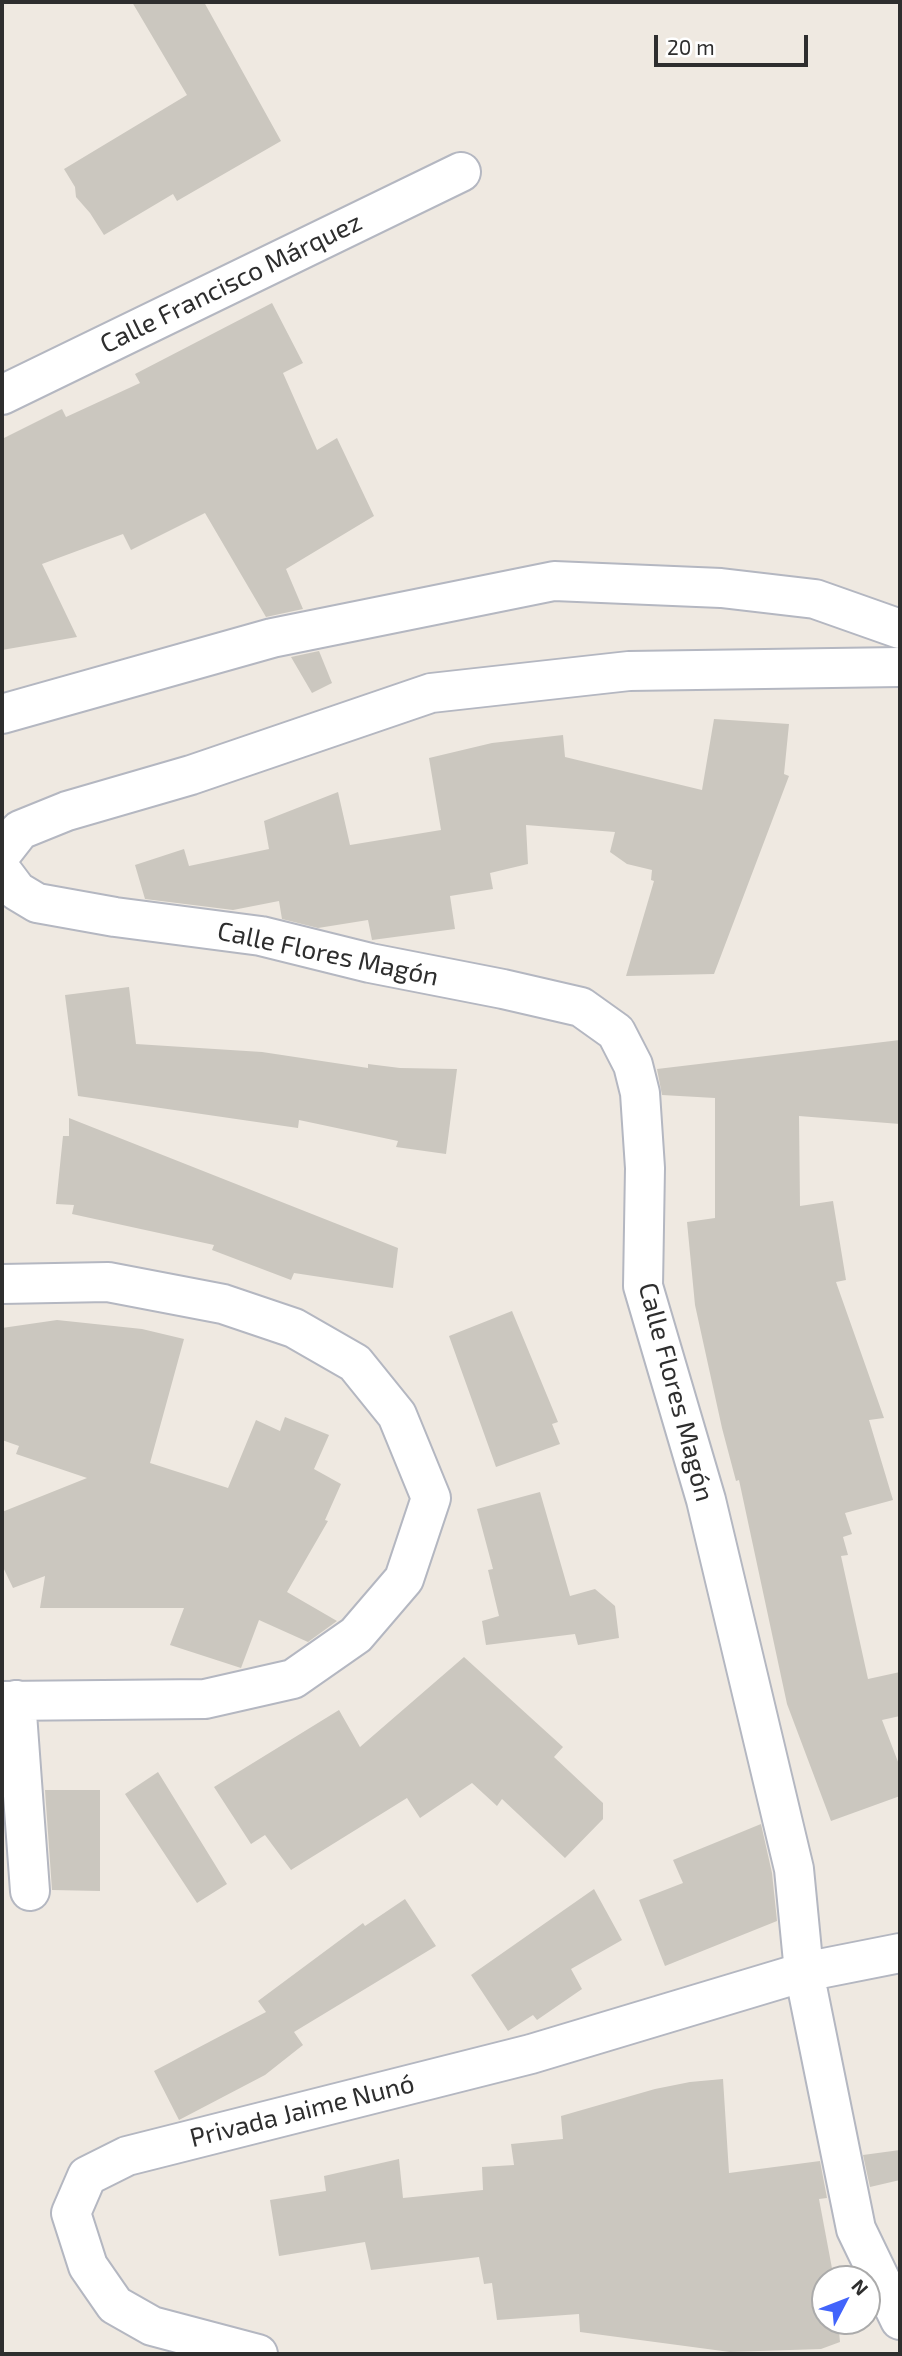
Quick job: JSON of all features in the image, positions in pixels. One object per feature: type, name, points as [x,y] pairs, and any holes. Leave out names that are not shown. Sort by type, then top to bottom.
[{"type":"street","name":"Calle Francisco Márquez","points":[[2,395],[461,172]]},
{"type":"street","points":[[2,715],[272,638],[554,581],[721,588],[815,599],[900,629]]},
{"type":"street","points":[[2,853],[20,830],[67,811],[191,775],[431,693],[629,671],[900,667]]},
{"type":"street","name":"Calle Flores Magón","points":[[2,872],[17,891],[37,903],[115,917],[261,936],[370,963],[516,992],[581,1007],[617,1032],[633,1065],[640,1093],[645,1168],[643,1286],[706,1500],[791,1856],[804,1972],[856,2230],[900,2320]]},
{"type":"street","points":[[2,1284],[108,1282],[223,1304],[294,1328],[355,1363],[397,1415],[430,1499],[404,1579],[356,1635],[293,1679],[205,1699],[9,1700],[30,1891]]},
{"type":"street","name":"Privada Jaime Nunó","points":[[258,2354],[152,2326],[115,2305],[88,2266],[71,2213],[87,2176],[127,2156],[531,2054],[804,1972],[900,1953]]},
{"type":"building","points":[[132,2],[204,2],[281,141],[177,201],[173,194],[104,235],[76,197],[75,187],[64,169],[187,95]]},
{"type":"building","points":[[272,303],[303,363],[283,373],[317,450],[337,438],[374,516],[286,569],[303,609],[266,617],[205,513],[131,550],[123,534],[42,564],[77,637],[2,650],[2,439],[62,409],[66,417],[140,383],[135,374]]},
{"type":"building","points":[[319,651],[332,683],[312,693],[291,657]]},
{"type":"building","points":[[714,719],[789,724],[784,774],[789,776],[714,974],[626,976],[654,881],[651,880],[652,870],[627,864],[610,852],[615,832],[526,825],[528,864],[490,873],[493,889],[450,896],[455,929],[372,940],[368,920],[318,928],[282,919],[279,901],[233,910],[145,899],[135,865],[184,849],[189,866],[269,849],[264,821],[338,792],[350,845],[441,830],[429,758],[492,743],[563,735],[565,757],[702,790]]},
{"type":"building","points":[[129,987],[136,1044],[262,1052],[368,1068],[368,1064],[400,1068],[457,1069],[446,1154],[396,1147],[398,1141],[299,1120],[298,1128],[78,1096],[65,995]]},
{"type":"building","points":[[900,1040],[900,1124],[799,1116],[800,1206],[833,1201],[846,1280],[836,1282],[884,1418],[869,1420],[893,1500],[845,1513],[852,1534],[843,1537],[848,1555],[841,1556],[868,1679],[900,1672],[900,1716],[882,1720],[900,1767],[900,1796],[831,1821],[787,1704],[739,1480],[736,1481],[722,1428],[695,1305],[687,1222],[715,1218],[715,1098],[662,1095],[657,1069]]},
{"type":"building","points":[[69,1118],[398,1248],[393,1288],[294,1273],[291,1280],[212,1250],[214,1245],[72,1214],[74,1205],[56,1204],[63,1136],[69,1136]]},
{"type":"building","points":[[512,1311],[558,1422],[552,1424],[560,1444],[496,1467],[449,1336]]},
{"type":"building","points":[[57,1320],[142,1329],[184,1339],[150,1463],[228,1488],[256,1420],[280,1431],[285,1417],[329,1435],[314,1469],[341,1484],[325,1520],[328,1521],[287,1592],[337,1621],[308,1642],[259,1620],[241,1668],[170,1645],[184,1608],[40,1608],[45,1576],[13,1588],[2,1565],[2,1512],[87,1478],[16,1454],[19,1446],[2,1440],[2,1328]]},
{"type":"building","points":[[540,1492],[570,1596],[595,1589],[615,1606],[619,1638],[578,1645],[575,1634],[486,1645],[482,1621],[499,1616],[488,1570],[493,1569],[477,1509]]},
{"type":"building","points":[[464,1657],[563,1747],[554,1757],[603,1803],[603,1819],[565,1858],[502,1799],[497,1806],[472,1783],[420,1818],[407,1798],[291,1870],[265,1835],[251,1844],[214,1787],[339,1710],[360,1747]]},
{"type":"building","points":[[158,1772],[227,1884],[197,1903],[125,1794]]},
{"type":"building","points":[[45,1790],[100,1790],[100,1891],[52,1890]]},
{"type":"building","points":[[761,1824],[772,1873],[777,1921],[665,1966],[639,1900],[683,1883],[673,1860]]},
{"type":"building","points":[[594,1889],[622,1940],[571,1969],[582,1989],[537,2020],[533,2015],[508,2031],[471,1975]]},
{"type":"building","points":[[405,1899],[436,1946],[294,2032],[303,2045],[265,2075],[179,2120],[154,2071],[266,2012],[258,2001],[363,1923],[365,1926]]},
{"type":"building","points":[[723,2079],[729,2173],[820,2161],[827,2198],[819,2199],[831,2265],[811,2265],[811,2335],[839,2335],[840,2342],[821,2349],[730,2352],[580,2332],[579,2314],[497,2320],[492,2283],[484,2284],[479,2257],[371,2270],[365,2242],[279,2256],[270,2200],[326,2191],[324,2176],[399,2159],[403,2198],[483,2190],[482,2167],[514,2165],[511,2144],[563,2139],[561,2116],[655,2089]]},
{"type":"building","points":[[900,2150],[900,2180],[870,2187],[863,2155]]}]
